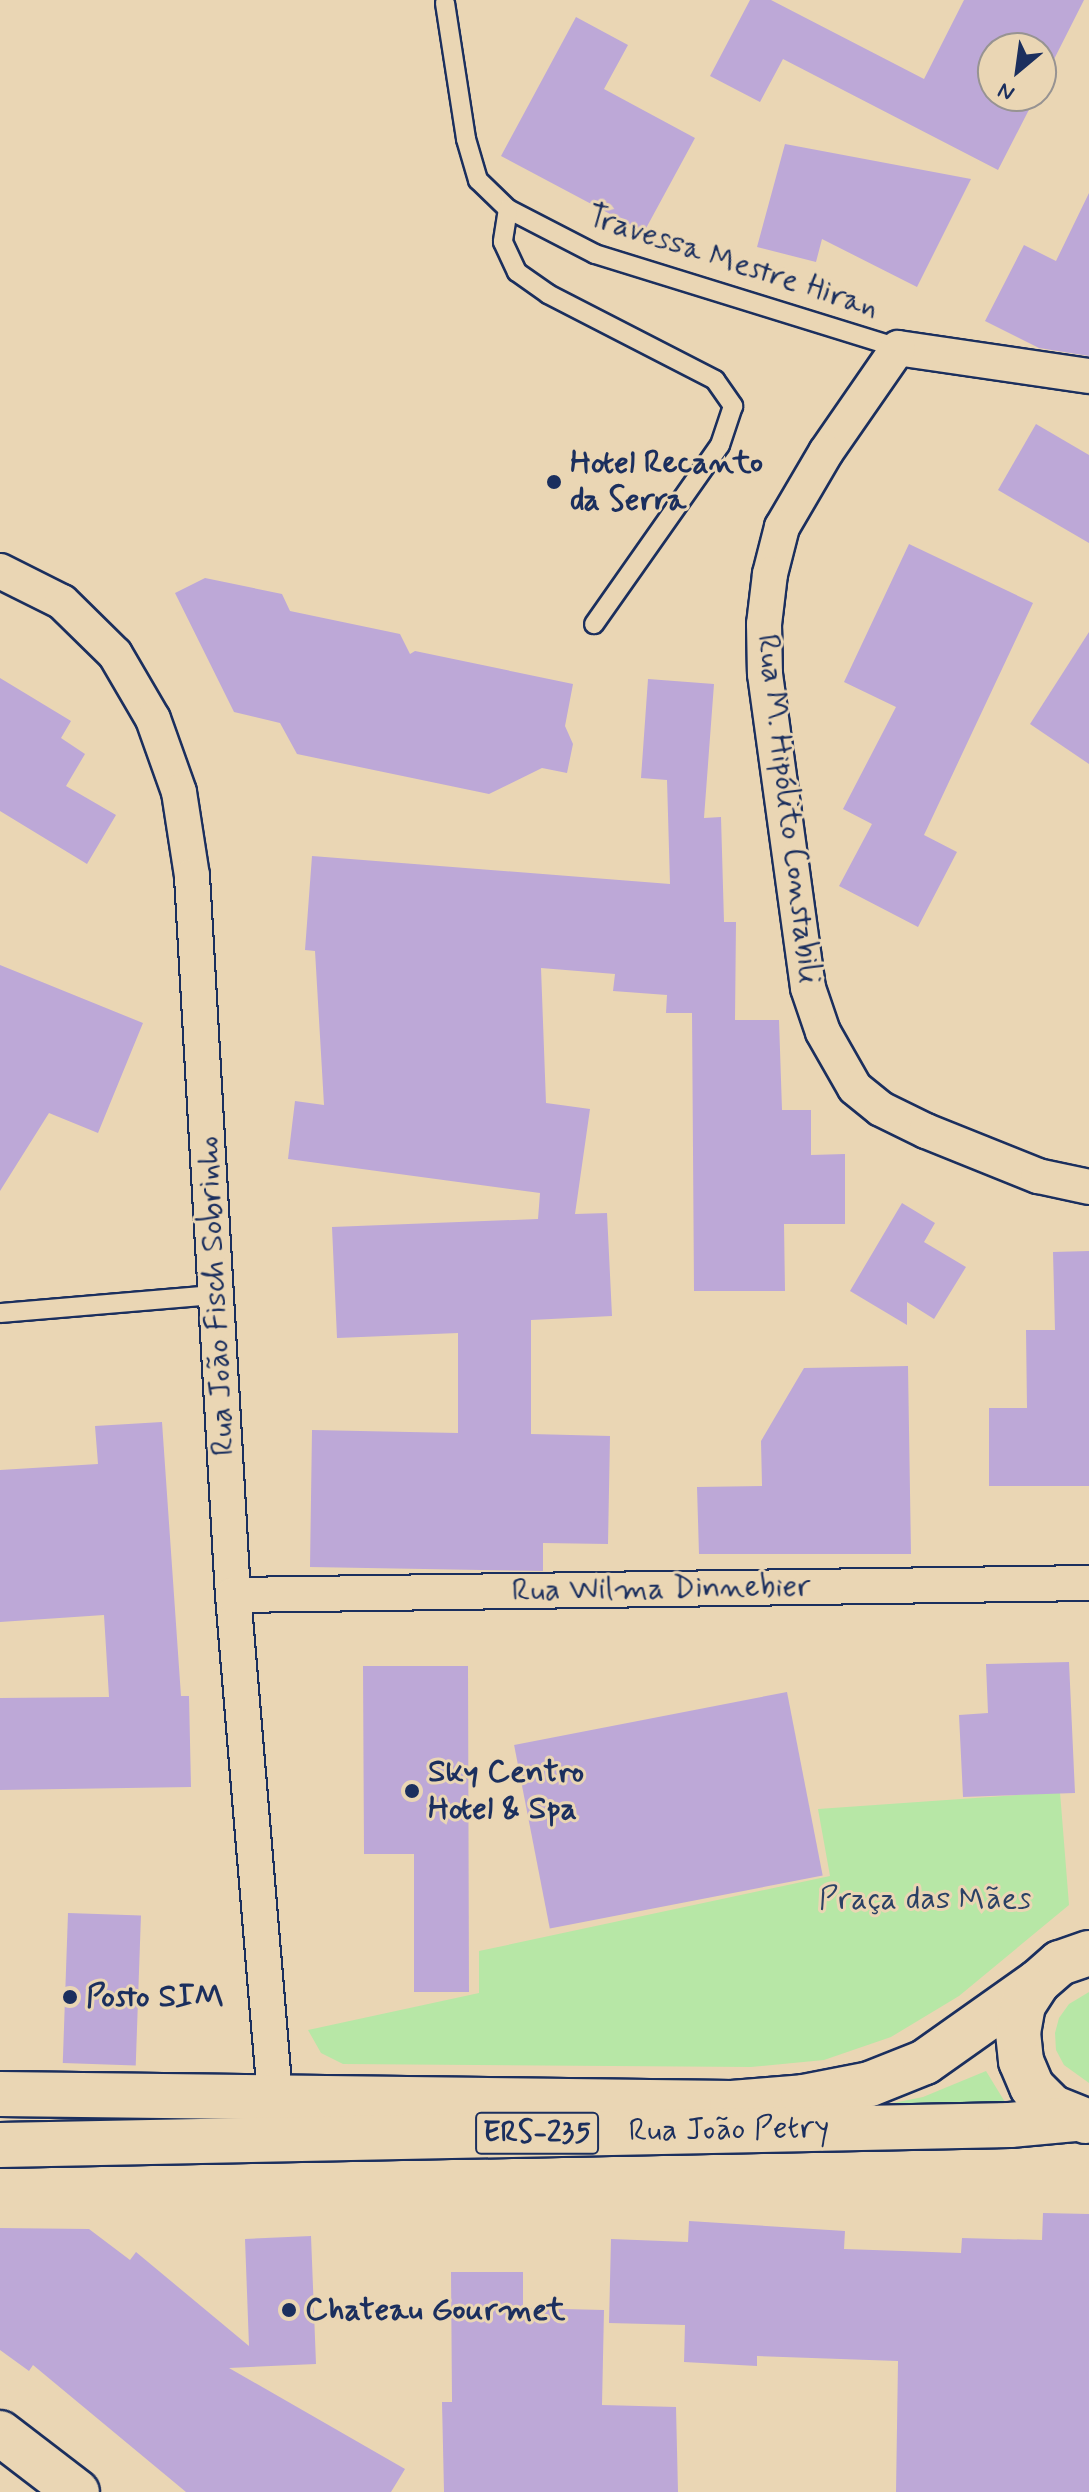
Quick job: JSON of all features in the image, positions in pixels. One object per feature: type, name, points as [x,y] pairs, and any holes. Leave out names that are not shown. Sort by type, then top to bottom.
[{"type":"main road","name":"Rua João Petry","points":[[0,2094],[732,2103],[803,2097],[870,2084],[925,2062],[1069,1959]]},
{"type":"main road","points":[[1069,1959],[1023,2005],[1018,2033],[1021,2061],[1032,2087],[1052,2107],[1082,2121]]},
{"type":"main road","name":"Rua João Petry","points":[[0,2145],[1010,2125],[1082,2121]]},
{"type":"main road","points":[[0,2433],[77,2492]]},
{"type":"street","points":[[898,348],[1089,376]]},
{"type":"street","name":"Rua M. Hipólito Constabili","points":[[898,348],[826,452],[782,527],[770,574],[764,624],[765,674],[808,988],[823,1032],[855,1088],[881,1109],[1038,1176],[1089,1187]]},
{"type":"street","name":"Rua João Fisch Sobrinho","points":[[0,571],[62,602],[115,654],[153,719],[179,792],[192,876],[233,1595],[275,2096]]},
{"type":"street","name":"Rua Wilma Dinnebier","points":[[233,1595],[1089,1583]]},
{"type":"lane","name":"Travessa Mestre Hiran","points":[[445,3],[466,139],[478,180],[508,209],[595,254],[898,348]]},
{"type":"lane","points":[[508,209],[503,242],[517,272],[548,294],[715,380],[733,406],[720,445],[594,624]]},
{"type":"lane","points":[[0,1313],[216,1295]]},
{"type":"green space","name":"Praça das Mães","points":[[1060,1792],[1069,1905],[959,1996],[891,2037],[824,2060],[751,2067],[343,2064],[321,2053],[308,2030],[479,1993],[479,1951],[830,1876],[818,1809]]},
{"type":"green space","points":[[1089,1992],[1089,2083],[1064,2065],[1056,2050],[1055,2033],[1059,2018],[1069,2004]]},
{"type":"green space","points":[[986,2071],[1008,2107],[878,2106],[923,2097]]},
{"type":"building","points":[[750,0],[771,0],[924,79],[964,0],[1084,0],[1057,53],[1057,32],[977,32],[977,112],[1028,112],[998,170],[783,59],[760,102],[710,76]]},
{"type":"building","points":[[576,17],[628,45],[604,89],[695,138],[644,232],[501,156]]},
{"type":"building","points":[[785,144],[971,179],[917,287],[822,239],[816,262],[757,247]]},
{"type":"building","points":[[1089,193],[1089,356],[1039,348],[985,321],[1024,245],[1056,261]]},
{"type":"building","points":[[1036,424],[1089,455],[1089,543],[998,490]]},
{"type":"building","points":[[909,544],[1033,603],[924,835],[957,852],[918,927],[839,886],[872,824],[843,809],[896,707],[844,682]]},
{"type":"building","points":[[205,578],[282,594],[290,611],[400,634],[410,654],[415,651],[573,684],[565,726],[573,744],[567,773],[542,768],[489,794],[297,754],[280,723],[234,712],[175,593]]},
{"type":"building","points":[[1089,632],[1089,764],[1030,724]]},
{"type":"building","points":[[0,678],[71,721],[61,738],[85,754],[66,786],[116,815],[87,864],[0,811]]},
{"type":"building","points":[[648,679],[714,684],[704,818],[721,817],[724,922],[736,922],[735,1020],[779,1020],[782,1110],[811,1110],[811,1155],[845,1154],[845,1224],[784,1224],[785,1291],[694,1291],[692,1013],[666,1013],[667,995],[613,991],[615,974],[541,968],[546,1103],[590,1109],[575,1214],[607,1213],[612,1316],[531,1320],[531,1434],[610,1436],[608,1544],[543,1543],[543,1571],[310,1567],[312,1430],[458,1433],[458,1333],[337,1338],[332,1227],[538,1219],[540,1193],[288,1159],[295,1101],[324,1105],[315,951],[305,950],[312,856],[670,884],[667,780],[641,778]]},
{"type":"building","points":[[0,965],[143,1023],[98,1133],[49,1113],[0,1191]]},
{"type":"building","points":[[902,1203],[935,1223],[924,1242],[966,1267],[934,1319],[907,1302],[907,1325],[850,1291]]},
{"type":"building","points":[[1089,1251],[1089,1486],[989,1486],[989,1408],[1027,1408],[1026,1330],[1055,1330],[1053,1252]]},
{"type":"building","points":[[908,1366],[911,1554],[699,1554],[697,1487],[762,1486],[761,1441],[804,1368]]},
{"type":"building","points":[[162,1422],[181,1696],[189,1696],[191,1787],[0,1790],[0,1698],[109,1697],[104,1615],[0,1622],[0,1470],[98,1464],[95,1426]]},
{"type":"building","points":[[1069,1662],[1075,1793],[963,1797],[959,1715],[988,1713],[986,1664]]},
{"type":"building","points":[[363,1666],[468,1666],[469,1992],[414,1992],[414,1854],[364,1854]]},
{"type":"building","points":[[787,1692],[823,1876],[550,1929],[514,1745]]},
{"type":"building","name":"Posto SIM","points":[[68,1913],[141,1916],[136,2065],[63,2063]]},
{"type":"building","points":[[1043,2213],[1089,2214],[1089,2492],[896,2492],[898,2361],[757,2356],[757,2366],[684,2362],[685,2325],[609,2323],[611,2239],[688,2242],[689,2221],[845,2231],[844,2249],[961,2253],[962,2238],[1042,2240]]},
{"type":"building","points":[[0,2228],[89,2229],[130,2260],[136,2252],[249,2346],[245,2239],[311,2236],[316,2364],[229,2368],[405,2469],[391,2492],[186,2492],[33,2365],[29,2371],[0,2350]]},
{"type":"building","points":[[451,2272],[523,2272],[523,2308],[604,2310],[602,2405],[676,2407],[678,2492],[444,2492],[442,2402],[452,2402]]},
{"type":"place","name":"Hotel Recanto da Serra","points":[[554,482]]},
{"type":"place","name":"Sky Centro Hotel & Spa","points":[[412,1791]]},
{"type":"place","name":"Posto SIM","points":[[70,1997]]},
{"type":"place","name":"Chateau Gourmet","points":[[289,2310]]}]
